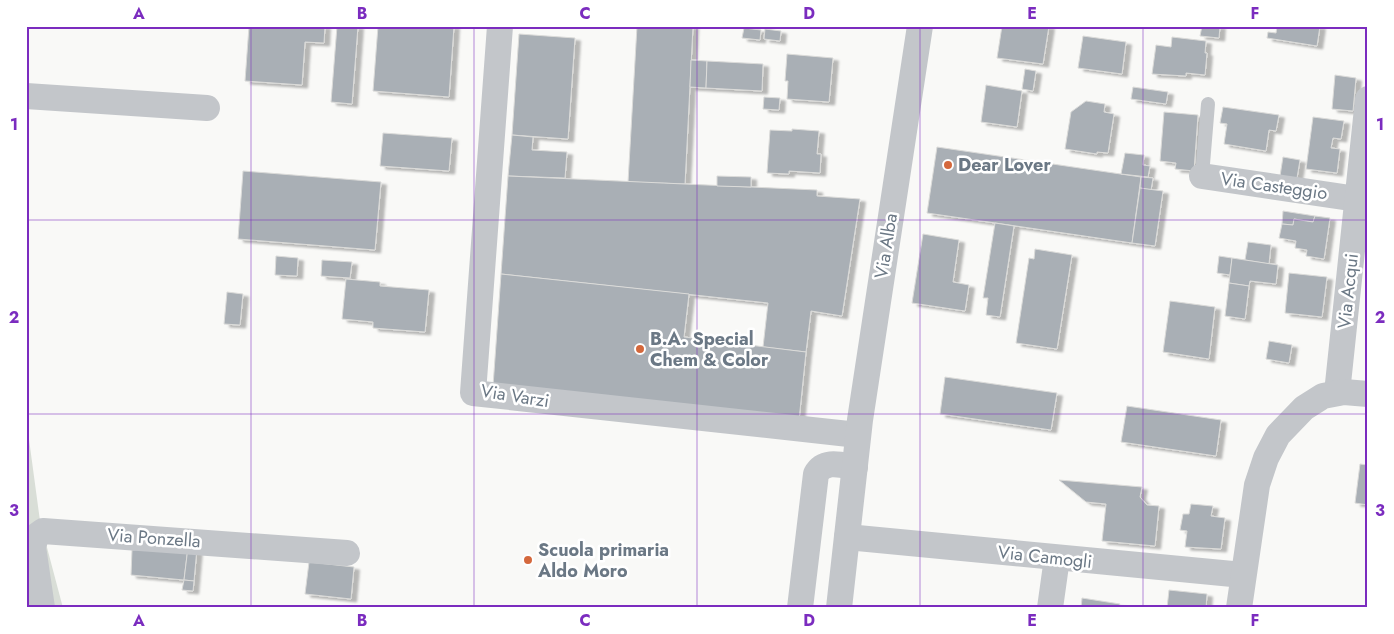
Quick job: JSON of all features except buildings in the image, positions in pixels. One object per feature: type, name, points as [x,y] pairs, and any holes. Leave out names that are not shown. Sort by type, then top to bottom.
[{"type":"street","name":"Via Varzi","points":[[500,26],[473,393],[858,435]]},
{"type":"street","name":"Via Alba","points":[[840,608],[858,435],[920,26]]},
{"type":"street","points":[[26,96],[207,108]]},
{"type":"street","name":"Via Acqui","points":[[1337,393],[1368,99]]},
{"type":"street","name":"Via Casteggio","points":[[1202,176],[1357,198]]},
{"type":"street","points":[[1239,608],[1257,485],[1273,444],[1289,422],[1304,408],[1323,396],[1337,393],[1368,394]]},
{"type":"street","points":[[800,608],[816,474],[819,469],[826,465],[855,467]]},
{"type":"street","name":"Via Ponzella","points":[[42,608],[33,547],[35,538],[43,531],[347,553]]},
{"type":"street","name":"Via Camogli","points":[[847,537],[1243,575]]},
{"type":"street","points":[[1050,608],[1057,558]]},
{"type":"lane","name":"Via Casteggio","points":[[1202,176],[1208,104]]},
{"type":"shaded area","points":[[26,417],[40,521],[63,608],[26,608]]},
{"type":"place","name":"Dear Lover","points":[[948,165]]},
{"type":"place","name":"B.A. Special Chem & Color","points":[[640,349]]},
{"type":"place","name":"Scuola primaria Aldo Moro","points":[[528,560]]}]
